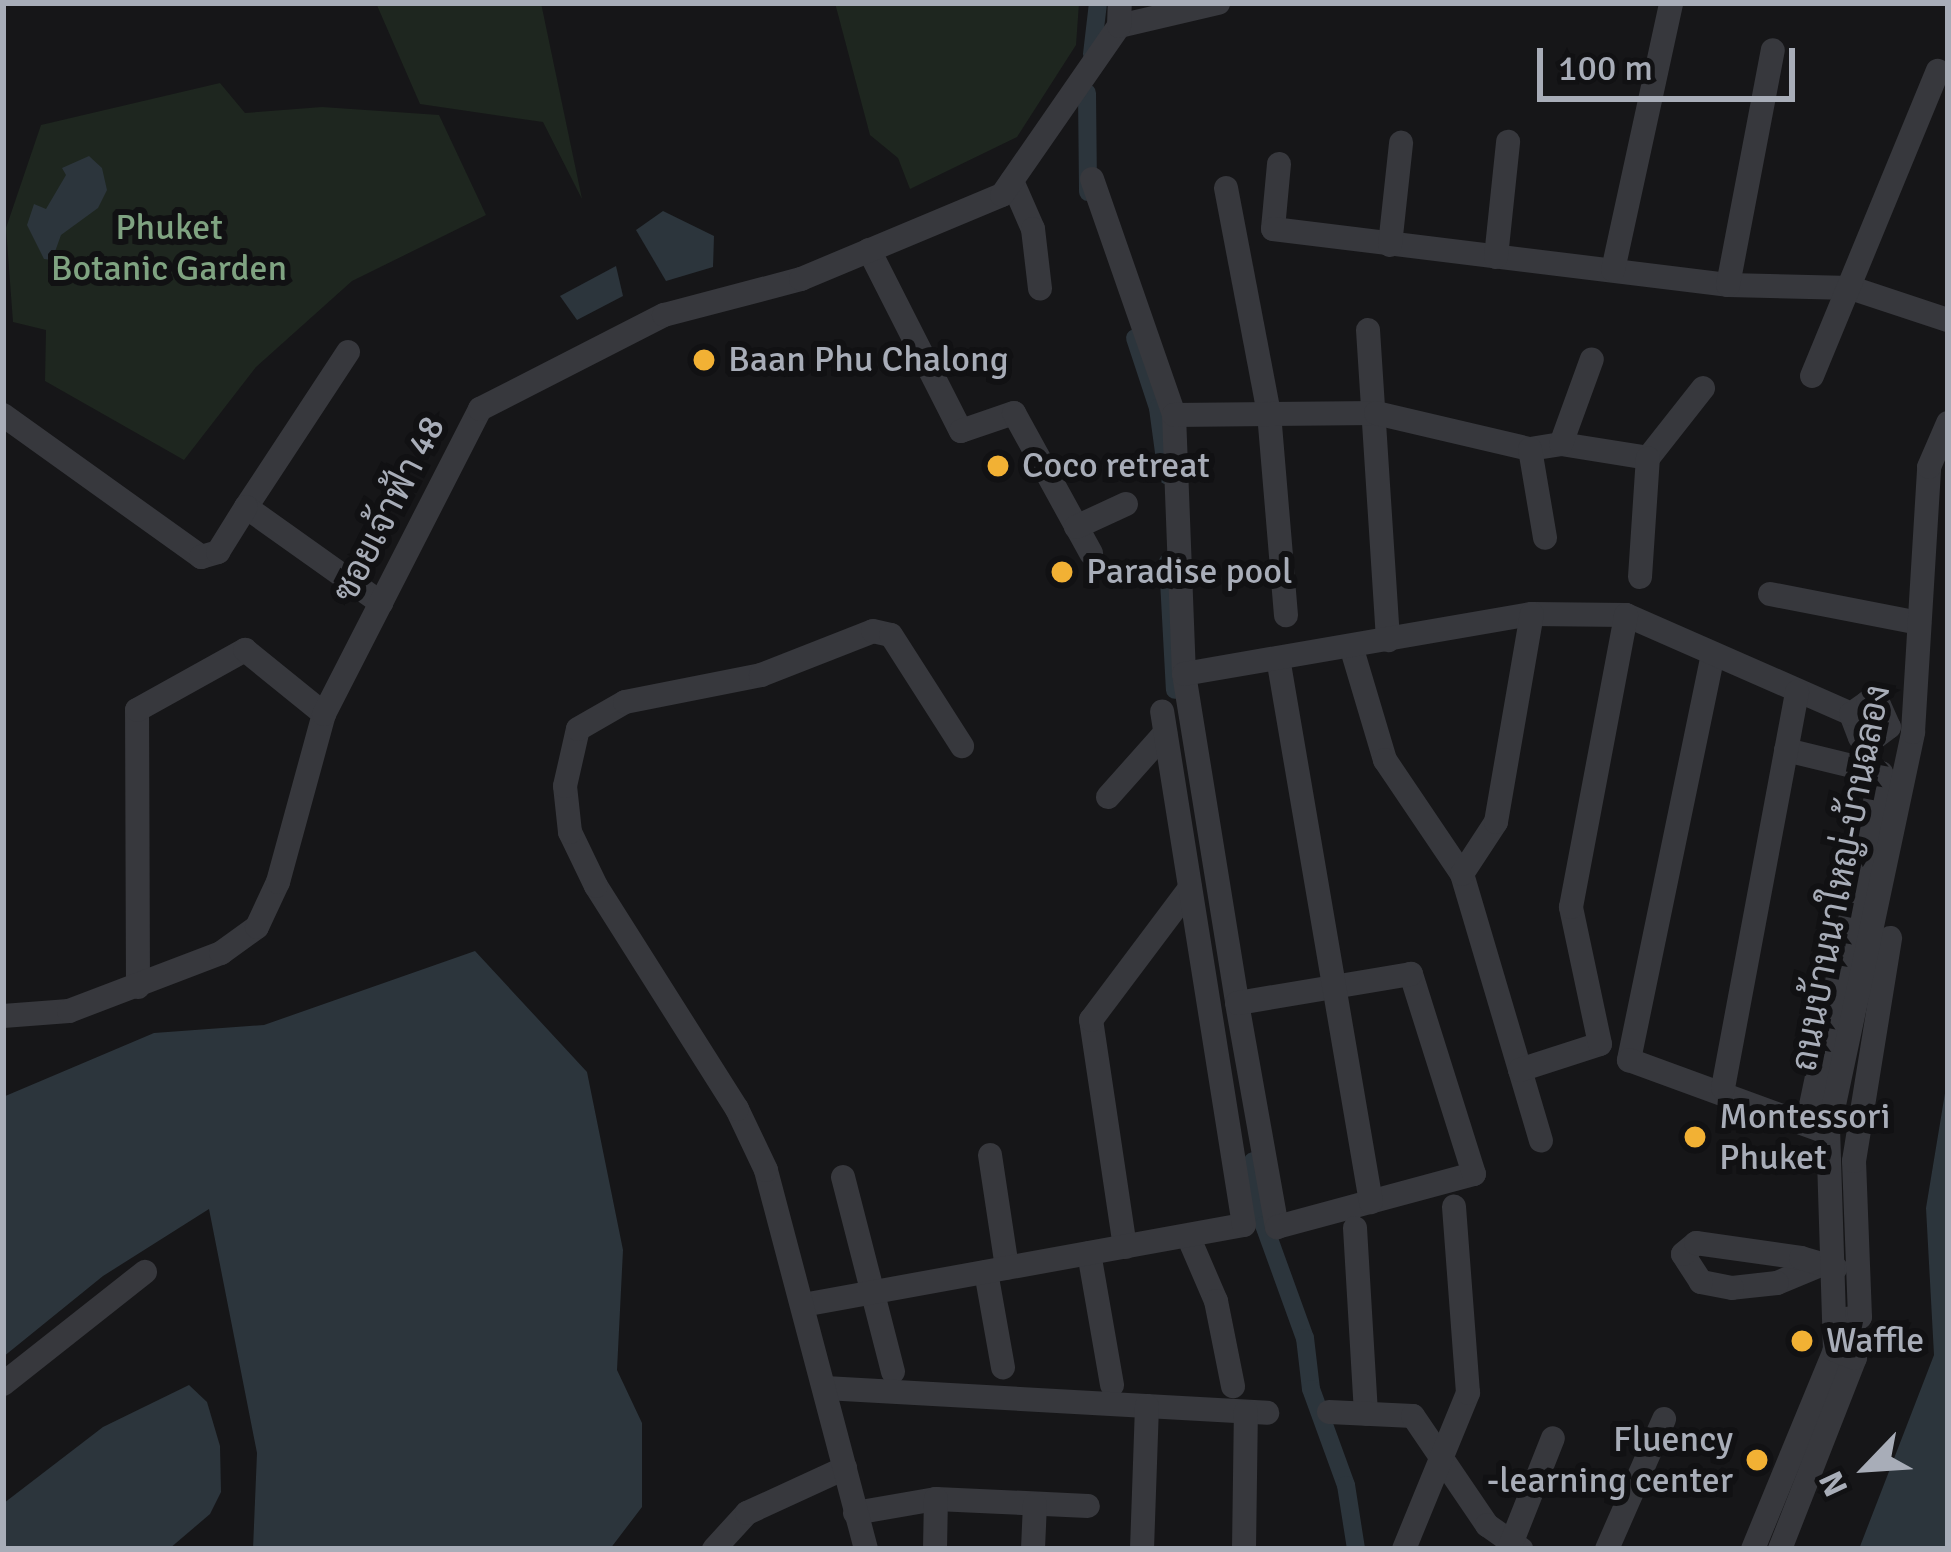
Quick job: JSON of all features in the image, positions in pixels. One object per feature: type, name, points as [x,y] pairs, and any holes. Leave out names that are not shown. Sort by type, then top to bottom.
[{"type":"street","points":[[1120,15],[1218,3]]},
{"type":"street","points":[[1613,270],[1671,3]]},
{"type":"street","name":"ซอยเจ้าฟ้า 48","points":[[3,1016],[69,1012],[221,952],[256,927],[278,882],[324,714],[480,409],[664,315],[801,279],[1002,195],[1120,15]]},
{"type":"street","points":[[1727,285],[1773,50]]},
{"type":"street","points":[[1812,376],[1939,70]]},
{"type":"street","points":[[1496,257],[1508,142]]},
{"type":"street","points":[[1390,244],[1401,143]]},
{"type":"street","points":[[1279,164],[1273,229],[1727,285],[1851,288],[1948,320]]},
{"type":"street","points":[[1092,178],[1174,416],[1184,674],[1237,1003],[1277,1227],[1474,1174],[1411,974],[1237,1003]]},
{"type":"street","points":[[1012,181],[1033,229],[1040,289]]},
{"type":"street","points":[[1226,188],[1269,413],[1286,615]]},
{"type":"street","points":[[869,250],[961,430],[1014,413],[1091,553]]},
{"type":"street","points":[[1367,330],[1388,640]]},
{"type":"street","points":[[3,415],[201,557],[218,552],[348,352]]},
{"type":"street","points":[[1562,444],[1592,359]]},
{"type":"street","points":[[1640,577],[1648,458],[1703,388]]},
{"type":"street","points":[[1174,416],[1376,413],[1530,448],[1562,444],[1648,458]]},
{"type":"street","name":"ถนนบ้านนาใหญ่-บ้านฉลอง","points":[[1753,1549],[1834,1350],[1839,1320],[1818,1128],[1901,729],[1936,523],[1929,467],[1948,423]]},
{"type":"street","points":[[1530,448],[1545,538]]},
{"type":"street","points":[[1076,526],[1126,504]]},
{"type":"street","points":[[246,507],[381,603]]},
{"type":"street","points":[[1770,594],[1919,623]]},
{"type":"street","points":[[1184,674],[1532,614],[1626,615],[1851,714],[1860,737],[1873,739],[1901,729]]},
{"type":"street","points":[[1462,874],[1496,822],[1532,614]]},
{"type":"street","points":[[1520,1070],[1600,1044],[1571,907],[1626,615]]},
{"type":"street","points":[[866,1549],[766,1170],[737,1109],[570,832],[570,748],[578,729],[625,702],[761,676],[884,630],[962,746]]},
{"type":"street","points":[[1351,646],[1385,760],[1462,874],[1541,1141]]},
{"type":"street","points":[[138,987],[137,710],[245,650],[324,714]]},
{"type":"street","points":[[1713,654],[1629,1060],[1723,1088],[1818,1128],[1881,773],[1786,750]]},
{"type":"street","points":[[1278,658],[1330,987],[1371,1202]]},
{"type":"street","points":[[1723,1088],[1796,692]]},
{"type":"street","points":[[803,1305],[1244,1226],[1163,722],[1108,797]]},
{"type":"street","points":[[1125,1247],[1091,1020],[1190,888]]},
{"type":"street","points":[[1839,1320],[1860,1317],[1854,1161],[1890,938]]},
{"type":"street","points":[[990,1155],[1003,1367]]},
{"type":"street","points":[[843,1177],[893,1372]]},
{"type":"street","points":[[1404,1549],[1468,1393],[1454,1208]]},
{"type":"street","points":[[1355,1228],[1366,1414]]},
{"type":"street","points":[[1188,1236],[1216,1301],[1233,1386]]},
{"type":"street","points":[[1696,1243],[1830,1266],[1777,1283],[1732,1288],[1701,1282],[1684,1254],[1696,1243]]},
{"type":"street","points":[[1089,1253],[1112,1385]]},
{"type":"street","points":[[3,1384],[145,1272]]},
{"type":"street","points":[[1780,1549],[1855,1358],[1834,1350]]},
{"type":"street","points":[[825,1388],[1257,1412],[1244,1549]]},
{"type":"street","points":[[1142,1549],[1147,1406]]},
{"type":"street","points":[[1329,1412],[1413,1416],[1487,1525],[1514,1547],[1553,1438]]},
{"type":"street","points":[[1607,1549],[1664,1419]]},
{"type":"street","points":[[714,1549],[746,1513],[845,1468]]},
{"type":"street","points":[[855,1513],[936,1499],[1088,1506]]},
{"type":"street","points":[[935,1549],[936,1499]]},
{"type":"street","points":[[1034,1549],[1035,1504]]},
{"type":"green space","points":[[376,3],[541,3],[582,199],[543,122],[420,104]]},
{"type":"green space","points":[[835,3],[1079,3],[1076,45],[1017,137],[910,189],[898,158],[870,135]]},
{"type":"green space","name":"Phuket Botanic Garden","points":[[220,83],[245,113],[322,107],[439,115],[486,215],[352,281],[256,367],[184,460],[45,381],[46,330],[13,322],[6,228],[41,125]]},
{"type":"shaded area","points":[[89,156],[102,168],[107,190],[98,208],[61,235],[52,260],[44,259],[27,225],[34,204],[46,209],[66,175],[62,168]]},
{"type":"shaded area","points":[[663,211],[714,236],[713,267],[666,281],[636,230]]},
{"type":"shaded area","points":[[616,266],[623,296],[577,320],[560,296]]},
{"type":"shaded area","points":[[475,951],[587,1072],[623,1250],[617,1370],[642,1423],[642,1507],[610,1549],[253,1549],[257,1453],[209,1209],[103,1276],[3,1357],[3,1097],[154,1033],[264,1025]]},
{"type":"shaded area","points":[[1948,1075],[1948,1549],[1859,1549],[1934,1355],[1926,1208]]},
{"type":"shaded area","points":[[189,1385],[207,1402],[220,1446],[221,1492],[210,1514],[169,1549],[3,1549],[4,1503],[103,1427]]},
{"type":"waterway","points":[[1092,54],[1098,3]]},
{"type":"waterway","points":[[1087,93],[1088,192]]},
{"type":"waterway","points":[[1135,338],[1158,408],[1167,475]]},
{"type":"waterway","points":[[1168,562],[1175,690]]},
{"type":"waterway","points":[[1253,1161],[1264,1225],[1305,1338],[1311,1389],[1346,1485],[1356,1549]]},
{"type":"place","name":"Baan Phu Chalong","points":[[704,360]]},
{"type":"place","name":"Coco retreat","points":[[998,466]]},
{"type":"place","name":"Paradise pool","points":[[1062,572]]},
{"type":"place","name":"Montessori Phuket","points":[[1695,1137]]},
{"type":"place","name":"Waffle","points":[[1802,1341]]},
{"type":"place","name":"Fluency -learning center","points":[[1757,1460]]}]
